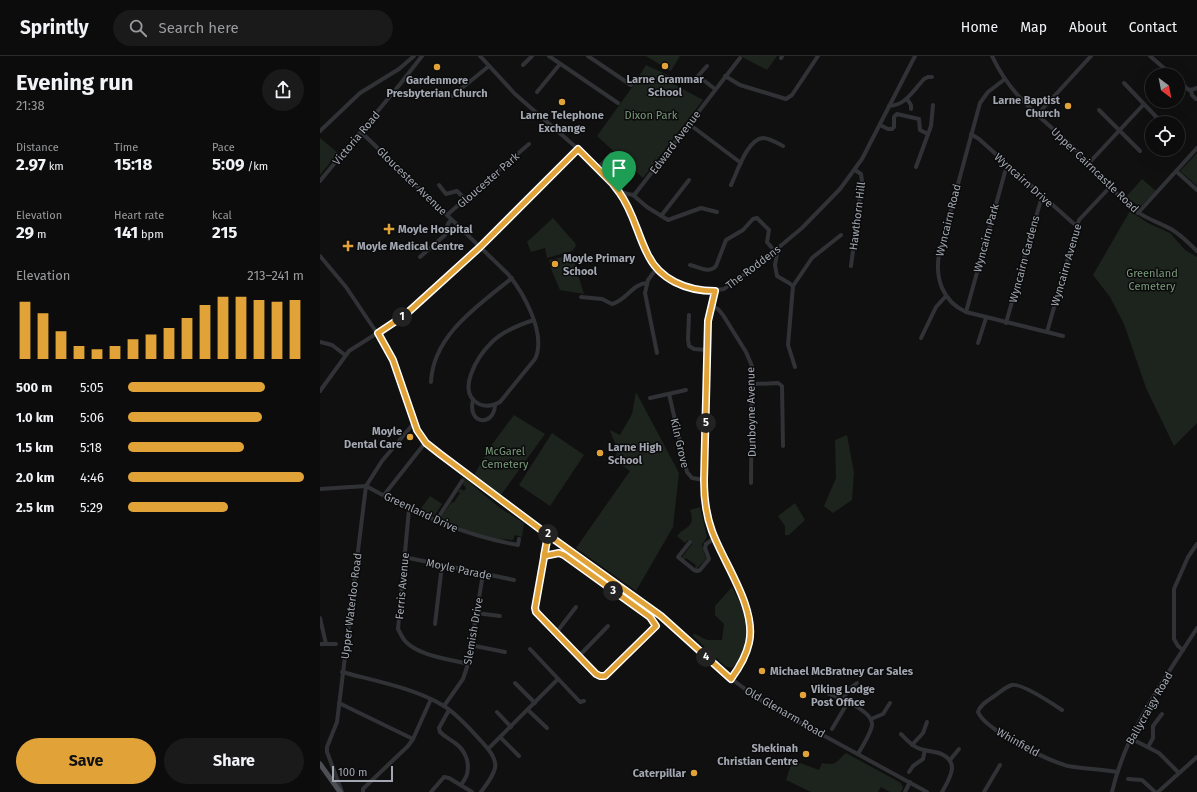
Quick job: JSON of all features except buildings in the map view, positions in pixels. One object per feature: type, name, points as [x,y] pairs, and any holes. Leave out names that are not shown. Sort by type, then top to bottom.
[{"type":"main road","points":[[320,764],[341,792]]},
{"type":"street","points":[[320,131],[360,93],[399,69],[414,56]]},
{"type":"street","name":"Victoria Road","points":[[320,181],[422,56]]},
{"type":"street","name":"The Roddens","points":[[480,56],[516,94],[578,149],[613,184],[632,214],[647,254],[657,268],[669,280],[684,287],[715,291],[729,286],[775,252],[840,189],[855,170],[915,56]]},
{"type":"street","points":[[523,65],[532,56]]},
{"type":"street","points":[[549,56],[618,103]]},
{"type":"street","points":[[588,56],[631,85]]},
{"type":"street","points":[[726,76],[740,85],[786,99],[792,95],[818,56]]},
{"type":"street","name":"Upper Cairncastle Road","points":[[992,56],[1019,98],[1069,143],[1126,203],[1138,213],[1174,231],[1197,251]]},
{"type":"street","points":[[1037,115],[1091,56]]},
{"type":"street","points":[[1150,56],[1164,68]]},
{"type":"street","name":"Edward Avenue","points":[[633,195],[740,58]]},
{"type":"street","points":[[537,92],[560,64]]},
{"type":"street","points":[[452,96],[489,66]]},
{"type":"street","points":[[707,66],[698,76],[715,89]]},
{"type":"street","points":[[890,106],[902,104],[924,79],[928,76],[932,77]]},
{"type":"street","name":"Wyncairn Road","points":[[1006,79],[989,90],[982,98],[938,258],[938,277],[946,296],[955,306],[966,312],[1063,336]]},
{"type":"street","points":[[1124,83],[1155,116]]},
{"type":"street","points":[[1185,87],[1191,90],[1197,88]]},
{"type":"street","points":[[1191,90],[1192,95],[1196,99]]},
{"type":"street","points":[[907,99],[911,105],[911,109]]},
{"type":"street","points":[[1089,163],[1144,104]]},
{"type":"street","points":[[915,165],[928,134],[933,106],[938,107]]},
{"type":"street","points":[[1099,110],[1140,151]]},
{"type":"street","points":[[880,125],[888,129],[892,129],[894,127],[894,117],[897,114],[919,119],[920,130],[928,134]]},
{"type":"street","points":[[689,124],[741,163]]},
{"type":"street","name":"Gloucester Avenue","points":[[361,132],[512,278],[523,294],[534,320],[538,344],[537,353],[534,361],[503,400],[495,405]]},
{"type":"street","name":"Wyncairn Drive","points":[[971,134],[1009,165],[1077,226]]},
{"type":"street","points":[[730,185],[751,144],[757,140],[766,138],[783,146]]},
{"type":"street","name":"Gloucester Park","points":[[447,215],[528,144]]},
{"type":"street","points":[[1138,213],[1197,148]]},
{"type":"street","points":[[320,391],[345,355],[405,315],[480,247],[578,149]]},
{"type":"street","points":[[598,168],[612,154]]},
{"type":"street","name":"Wyncairn Park","points":[[966,312],[1005,172],[1009,165]]},
{"type":"street","name":"Hawthorn Hill","points":[[851,266],[862,181],[861,174],[855,170]]},
{"type":"street","points":[[1176,171],[1197,190]]},
{"type":"street","points":[[661,216],[688,180]]},
{"type":"street","points":[[439,185],[445,193],[449,194],[457,191],[465,199]]},
{"type":"street","name":"Wyncairn Avenue","points":[[1047,332],[1077,226],[1082,216],[1111,186]]},
{"type":"street","points":[[619,192],[633,195],[635,199],[665,219],[671,219],[701,208],[717,212]]},
{"type":"street","name":"Wyncairn Gardens","points":[[1006,323],[1043,196]]},
{"type":"street","points":[[690,265],[708,270],[714,269],[725,241],[742,230],[755,218],[760,220],[768,229],[767,242],[777,254],[774,265],[777,276],[789,282],[793,286]]},
{"type":"street","points":[[420,257],[445,234],[446,225],[451,220]]},
{"type":"street","points":[[795,367],[788,345],[793,286],[812,258],[841,235]]},
{"type":"street","name":"Old Glenarm Road","points":[[320,256],[341,280],[378,333],[393,360],[414,423],[420,436],[426,443],[548,535],[661,616],[731,679],[772,707],[927,792]]},
{"type":"street","points":[[657,268],[647,283],[645,294],[657,353]]},
{"type":"street","points":[[432,382],[432,370],[438,354],[450,334],[468,314],[512,278]]},
{"type":"street","points":[[581,297],[602,299],[609,304],[614,304],[620,301],[640,284],[647,283]]},
{"type":"street","points":[[715,291],[708,321],[704,480],[707,513],[715,538],[744,601],[750,621],[748,650],[743,662],[731,679]]},
{"type":"street","points":[[920,338],[936,307],[946,296]]},
{"type":"street","name":"Dunboyne Avenue","points":[[711,306],[722,313],[746,352],[752,366],[751,483]]},
{"type":"street","points":[[689,316],[689,346],[694,350],[707,350]]},
{"type":"street","points":[[978,343],[986,318]]},
{"type":"street","points":[[473,400],[484,406],[495,405],[495,411],[486,420],[481,420],[475,417],[473,413],[473,400],[468,390],[469,380],[476,363],[484,351],[496,338],[518,325],[534,320]]},
{"type":"street","points":[[320,342],[332,345],[345,355]]},
{"type":"street","points":[[753,384],[778,383],[783,387],[783,446]]},
{"type":"street","points":[[650,398],[686,390]]},
{"type":"street","name":"Kiln Grove","points":[[669,394],[687,472],[692,478],[704,480]]},
{"type":"street","points":[[320,489],[366,486],[382,461],[414,423]]},
{"type":"street","points":[[384,495],[426,443]]},
{"type":"street","points":[[436,521],[462,481]]},
{"type":"street","name":"Greenland Drive","points":[[366,486],[409,509],[471,534],[518,545],[519,538]]},
{"type":"street","name":"Upper Waterloo Road","points":[[341,792],[327,752],[327,747],[335,727],[339,703],[366,486]]},
{"type":"street","name":"Ferris Avenue","points":[[409,509],[398,629],[405,641],[412,648],[421,652],[468,664]]},
{"type":"street","points":[[544,556],[559,553],[564,555],[650,617],[656,626],[605,676],[596,674],[538,615],[535,608],[544,556],[548,535]]},
{"type":"street","points":[[690,542],[678,557],[697,572],[709,559],[705,547],[706,544],[715,538]]},
{"type":"street","points":[[1184,650],[1178,646],[1174,639],[1174,589],[1180,573],[1197,544]]},
{"type":"street","name":"Moyle Parade","points":[[404,557],[514,580]]},
{"type":"street","points":[[435,624],[442,565]]},
{"type":"street","name":"Slemish Drive","points":[[444,706],[463,679],[468,664],[483,574]]},
{"type":"street","points":[[556,633],[576,607]]},
{"type":"street","points":[[476,613],[500,616]]},
{"type":"street","points":[[320,618],[326,644]]},
{"type":"street","points":[[579,656],[608,626]]},
{"type":"street","name":"Ballycraigy Road","points":[[1112,792],[1117,772],[1138,721],[1197,628]]},
{"type":"street","points":[[320,644],[336,644]]},
{"type":"street","points":[[470,646],[505,652]]},
{"type":"street","points":[[530,649],[580,702],[584,700]]},
{"type":"street","points":[[342,672],[399,687],[431,699],[449,710],[473,732],[488,749],[494,760],[495,768],[489,781],[481,792]]},
{"type":"street","points":[[488,749],[558,679]]},
{"type":"street","points":[[515,683],[535,703]]},
{"type":"street","points":[[843,699],[849,689],[857,683]]},
{"type":"street","name":"Whinfield","points":[[1062,710],[1027,689],[1016,685],[1008,687],[998,693],[981,707],[978,712],[980,716],[999,733],[1047,758],[1073,767],[1117,772]]},
{"type":"street","points":[[825,692],[843,699],[871,719],[872,728],[858,754]]},
{"type":"street","points":[[363,792],[363,789],[408,746],[413,739],[431,699]]},
{"type":"street","points":[[832,729],[848,702]]},
{"type":"street","points":[[339,703],[413,739]]},
{"type":"street","points":[[871,719],[883,714],[890,703]]},
{"type":"street","points":[[449,710],[439,728],[440,732],[456,744],[466,755],[468,761],[467,775],[461,785]]},
{"type":"street","points":[[528,710],[547,728]]},
{"type":"street","points":[[497,712],[510,727]]},
{"type":"street","points":[[1148,747],[1153,736],[1153,726],[1162,714]]},
{"type":"street","points":[[912,745],[924,731],[927,722]]},
{"type":"street","points":[[901,734],[912,745],[940,754],[950,760],[952,767],[951,774],[942,792]]},
{"type":"street","points":[[500,737],[519,756]]},
{"type":"street","points":[[1130,738],[1160,754],[1179,773]]},
{"type":"street","points":[[950,760],[959,749]]},
{"type":"street","points":[[909,772],[914,765],[923,759],[925,750]]},
{"type":"street","points":[[1128,778],[1142,780],[1156,792],[1197,757]]},
{"type":"street","points":[[984,792],[1000,765]]},
{"type":"street","points":[[432,792],[444,776],[472,792]]},
{"type":"street","points":[[905,792],[910,782]]},
{"type":"green space","points":[[646,56],[680,56],[671,71]]},
{"type":"green space","points":[[740,56],[777,56],[767,70]]},
{"type":"green space","name":"Dixon Park","points":[[646,65],[672,77],[670,82],[703,100],[643,178],[597,136],[633,86]]},
{"type":"green space","points":[[320,138],[338,153],[320,175]]},
{"type":"green space","points":[[1197,153],[1197,186],[1180,171]]},
{"type":"green space","points":[[1142,179],[1156,191],[1140,207],[1126,197]]},
{"type":"green space","name":"Greenland Cemetery","points":[[1130,211],[1148,223],[1170,233],[1185,250],[1197,257],[1197,423],[1174,446],[1146,388],[1124,324],[1110,297],[1093,275]]},
{"type":"green space","points":[[553,218],[576,246],[572,251],[547,258],[545,248],[531,252],[527,242]]},
{"type":"green space","points":[[572,255],[584,294],[560,290],[551,268],[549,260]]},
{"type":"green space","points":[[636,392],[679,473],[673,527],[636,591],[576,548],[630,471],[614,460],[617,448],[610,430],[620,435],[632,414]]},
{"type":"green space","name":"McGarel Cemetery","points":[[514,415],[545,434],[501,495],[474,475],[490,447]]},
{"type":"green space","points":[[552,433],[584,455],[550,506],[519,485]]},
{"type":"green space","points":[[847,435],[854,472],[852,500],[833,513],[824,506],[836,478],[835,440]]},
{"type":"green space","points":[[463,477],[500,508],[524,523],[522,537],[515,535],[513,540],[495,538],[442,520],[441,517],[460,493],[458,492],[459,490],[461,489],[464,491],[466,488],[463,484],[464,482],[460,480]]},
{"type":"green space","points":[[430,496],[442,504],[435,515],[431,516],[419,511]]},
{"type":"green space","points":[[795,503],[805,520],[789,535],[785,535],[785,526],[778,516]]},
{"type":"green space","points":[[700,507],[707,537],[702,545],[706,559],[696,569],[696,565],[686,558],[684,560],[682,558],[692,544],[688,540],[685,543],[677,536],[691,524],[692,521],[690,510]]},
{"type":"green space","points":[[732,587],[746,615],[748,635],[739,661],[732,668],[725,666],[692,635],[695,634],[707,640],[722,640],[724,624],[715,615],[715,606]]},
{"type":"green space","points":[[846,753],[901,783],[903,788],[901,792],[890,792],[881,787],[878,792],[811,792],[786,780],[792,762],[795,761],[819,770],[822,763],[834,763]]},
{"type":"place","name":"Larne Grammar School","points":[[665,66]]},
{"type":"place","name":"Gardenmore Presbyterian Church","points":[[437,67]]},
{"type":"place","name":"Larne Telephone Exchange","points":[[562,102]]},
{"type":"place","name":"Larne Baptist Church","points":[[1068,106]]},
{"type":"place","name":"Moyle Hospital","points":[[389,229]]},
{"type":"place","name":"Moyle Medical Centre","points":[[348,246]]},
{"type":"place","name":"Moyle Primary School","points":[[555,264]]},
{"type":"place","name":"Moyle Dental Care","points":[[410,437]]},
{"type":"place","name":"Larne High School","points":[[600,453]]},
{"type":"place","name":"Michael McBratney Car Sales","points":[[762,671]]},
{"type":"place","name":"Viking Lodge Post Office","points":[[803,695]]},
{"type":"place","name":"Shekinah Christian Centre","points":[[806,754]]},
{"type":"place","name":"Caterpillar","points":[[694,773]]},
{"type":"route","points":[[619,192],[578,149],[480,247],[405,315],[378,333],[393,360],[414,423],[423,440],[548,535],[544,556],[535,608],[536,612],[596,674],[605,676],[654,629],[656,626],[655,623],[650,617],[564,555],[559,553],[544,556],[548,535],[646,604],[731,679],[748,650],[751,628],[746,606],[709,524],[705,504],[704,480],[708,321],[715,291],[684,287],[669,280],[660,272],[650,260],[632,214],[624,198],[619,192]]}]
